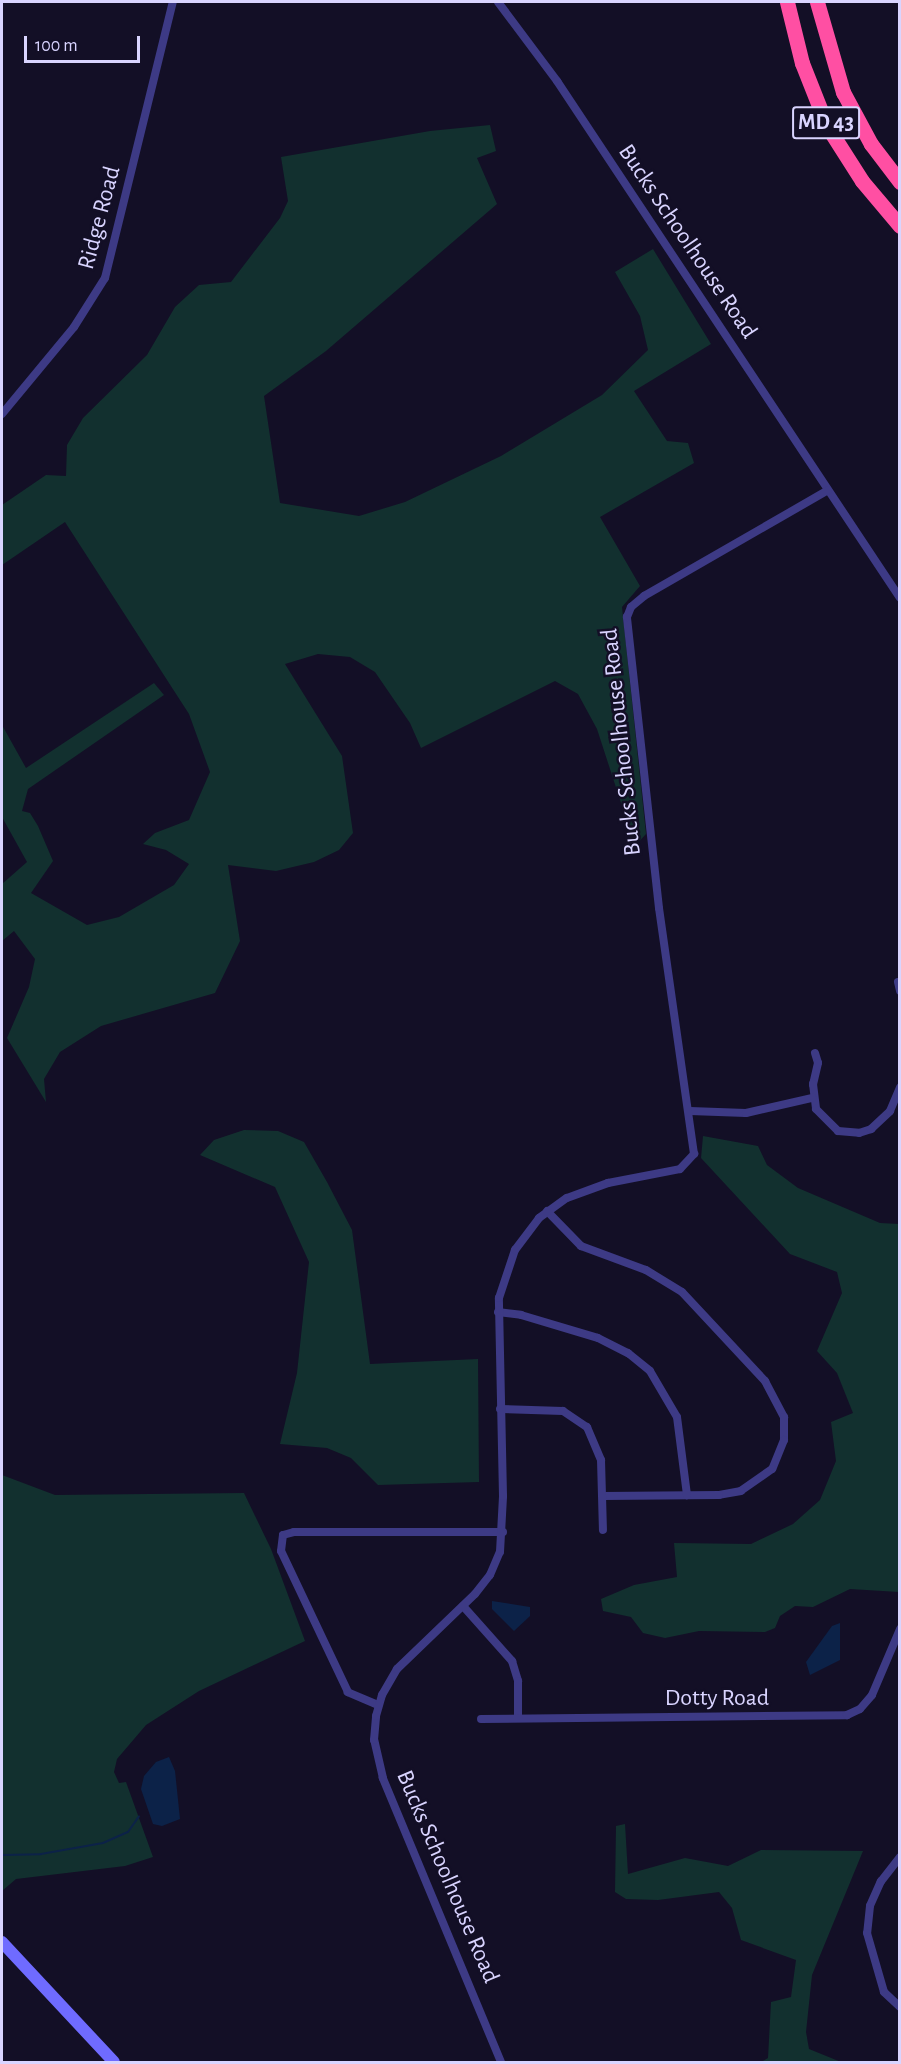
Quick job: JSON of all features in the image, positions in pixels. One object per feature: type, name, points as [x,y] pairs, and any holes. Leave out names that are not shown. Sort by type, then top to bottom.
[{"type":"highway","name":"MD 43","points":[[787,2],[802,63],[827,126],[862,181],[900,226]]},
{"type":"highway","name":"MD 43","points":[[817,2],[843,92],[871,144],[900,182]]},
{"type":"main road","points":[[2,1942],[114,2062]]},
{"type":"street","name":"Ridge Road","points":[[2,414],[74,327],[105,278],[173,2]]},
{"type":"street","name":"Bucks Schoolhouse Road","points":[[498,2],[557,81],[828,490],[644,596],[631,607],[627,617],[659,908],[693,1132],[694,1154],[684,1167],[590,1188],[547,1211],[527,1232],[510,1260],[501,1286],[498,1312],[503,1533],[494,1568],[463,1606],[402,1662],[378,1705],[374,1740],[383,1778],[501,2062]]},
{"type":"street","points":[[828,490],[900,598]]},
{"type":"street","points":[[815,1053],[818,1063],[813,1098],[830,1126],[859,1133],[883,1120],[900,1087]]},
{"type":"street","points":[[690,1111],[746,1113],[813,1098]]},
{"type":"street","points":[[547,1211],[581,1246],[646,1270],[682,1292],[765,1381],[780,1407],[786,1429],[777,1461],[763,1479],[731,1494],[603,1496]]},
{"type":"street","points":[[498,1312],[521,1315],[598,1338],[627,1353],[650,1371],[677,1417],[687,1495]]},
{"type":"street","points":[[500,1409],[553,1409],[579,1420],[599,1451],[603,1530]]},
{"type":"street","points":[[378,1705],[348,1692],[281,1551],[283,1535],[294,1532],[503,1533]]},
{"type":"street","points":[[463,1606],[513,1661],[518,1681],[518,1718]]},
{"type":"street","name":"Dotty Road","points":[[481,1719],[847,1715],[860,1709],[873,1695],[900,1629]]},
{"type":"street","points":[[900,1857],[881,1881],[870,1906],[867,1933],[884,1992],[900,2007]]},
{"type":"green space","points":[[490,125],[496,151],[477,158],[497,204],[326,351],[264,396],[280,503],[359,516],[405,502],[501,456],[602,395],[648,350],[640,316],[615,272],[653,249],[711,344],[634,391],[667,441],[688,443],[694,463],[600,517],[640,586],[622,607],[646,834],[635,846],[597,729],[578,694],[555,681],[421,748],[410,723],[375,672],[350,657],[318,654],[285,664],[342,756],[353,833],[339,850],[314,862],[276,871],[228,865],[240,941],[215,993],[101,1026],[60,1052],[44,1079],[46,1102],[7,1038],[29,987],[35,959],[14,931],[2,941],[2,884],[27,862],[2,817],[2,725],[26,768],[154,683],[164,695],[28,789],[22,811],[30,813],[53,861],[31,893],[87,925],[119,917],[174,885],[189,864],[166,850],[143,844],[155,833],[189,820],[210,772],[189,714],[65,522],[2,565],[2,505],[46,475],[66,476],[67,445],[83,418],[147,355],[175,307],[199,285],[231,282],[280,218],[288,201],[281,157],[430,131]]},
{"type":"green space","points":[[244,1130],[278,1131],[304,1142],[327,1182],[352,1230],[370,1364],[478,1359],[479,1482],[378,1485],[351,1458],[327,1448],[280,1444],[297,1373],[309,1262],[275,1187],[200,1155],[214,1140]]},
{"type":"green space","points":[[703,1136],[758,1146],[767,1165],[798,1188],[880,1223],[899,1224],[899,1592],[850,1589],[813,1607],[795,1606],[780,1616],[775,1628],[765,1632],[699,1631],[665,1638],[643,1633],[631,1617],[603,1611],[601,1599],[634,1585],[677,1577],[674,1543],[751,1544],[793,1524],[820,1500],[836,1461],[831,1422],[853,1413],[837,1373],[817,1351],[842,1293],[837,1272],[790,1254],[701,1158]]},
{"type":"green space","points":[[2,1475],[55,1495],[244,1493],[271,1549],[305,1641],[199,1691],[146,1725],[117,1759],[114,1772],[119,1783],[126,1782],[153,1857],[125,1866],[16,1879],[2,1891]]},
{"type":"green space","points":[[625,1824],[628,1874],[685,1858],[728,1866],[761,1850],[863,1851],[812,1975],[806,2032],[809,2049],[841,2062],[761,2062],[768,2058],[771,2002],[791,1997],[796,1960],[741,1940],[732,1908],[719,1892],[658,1900],[626,1899],[615,1892],[616,1826]]},
{"type":"water","points":[[492,1601],[530,1607],[530,1616],[514,1631],[492,1609]]},
{"type":"water","points":[[840,1623],[840,1660],[810,1675],[806,1662],[832,1626]]},
{"type":"water","points":[[169,1757],[175,1771],[180,1819],[162,1826],[153,1824],[141,1789],[144,1776],[156,1762]]},
{"type":"waterway","points":[[2,1855],[41,1854],[103,1843],[128,1832],[139,1816]]}]
